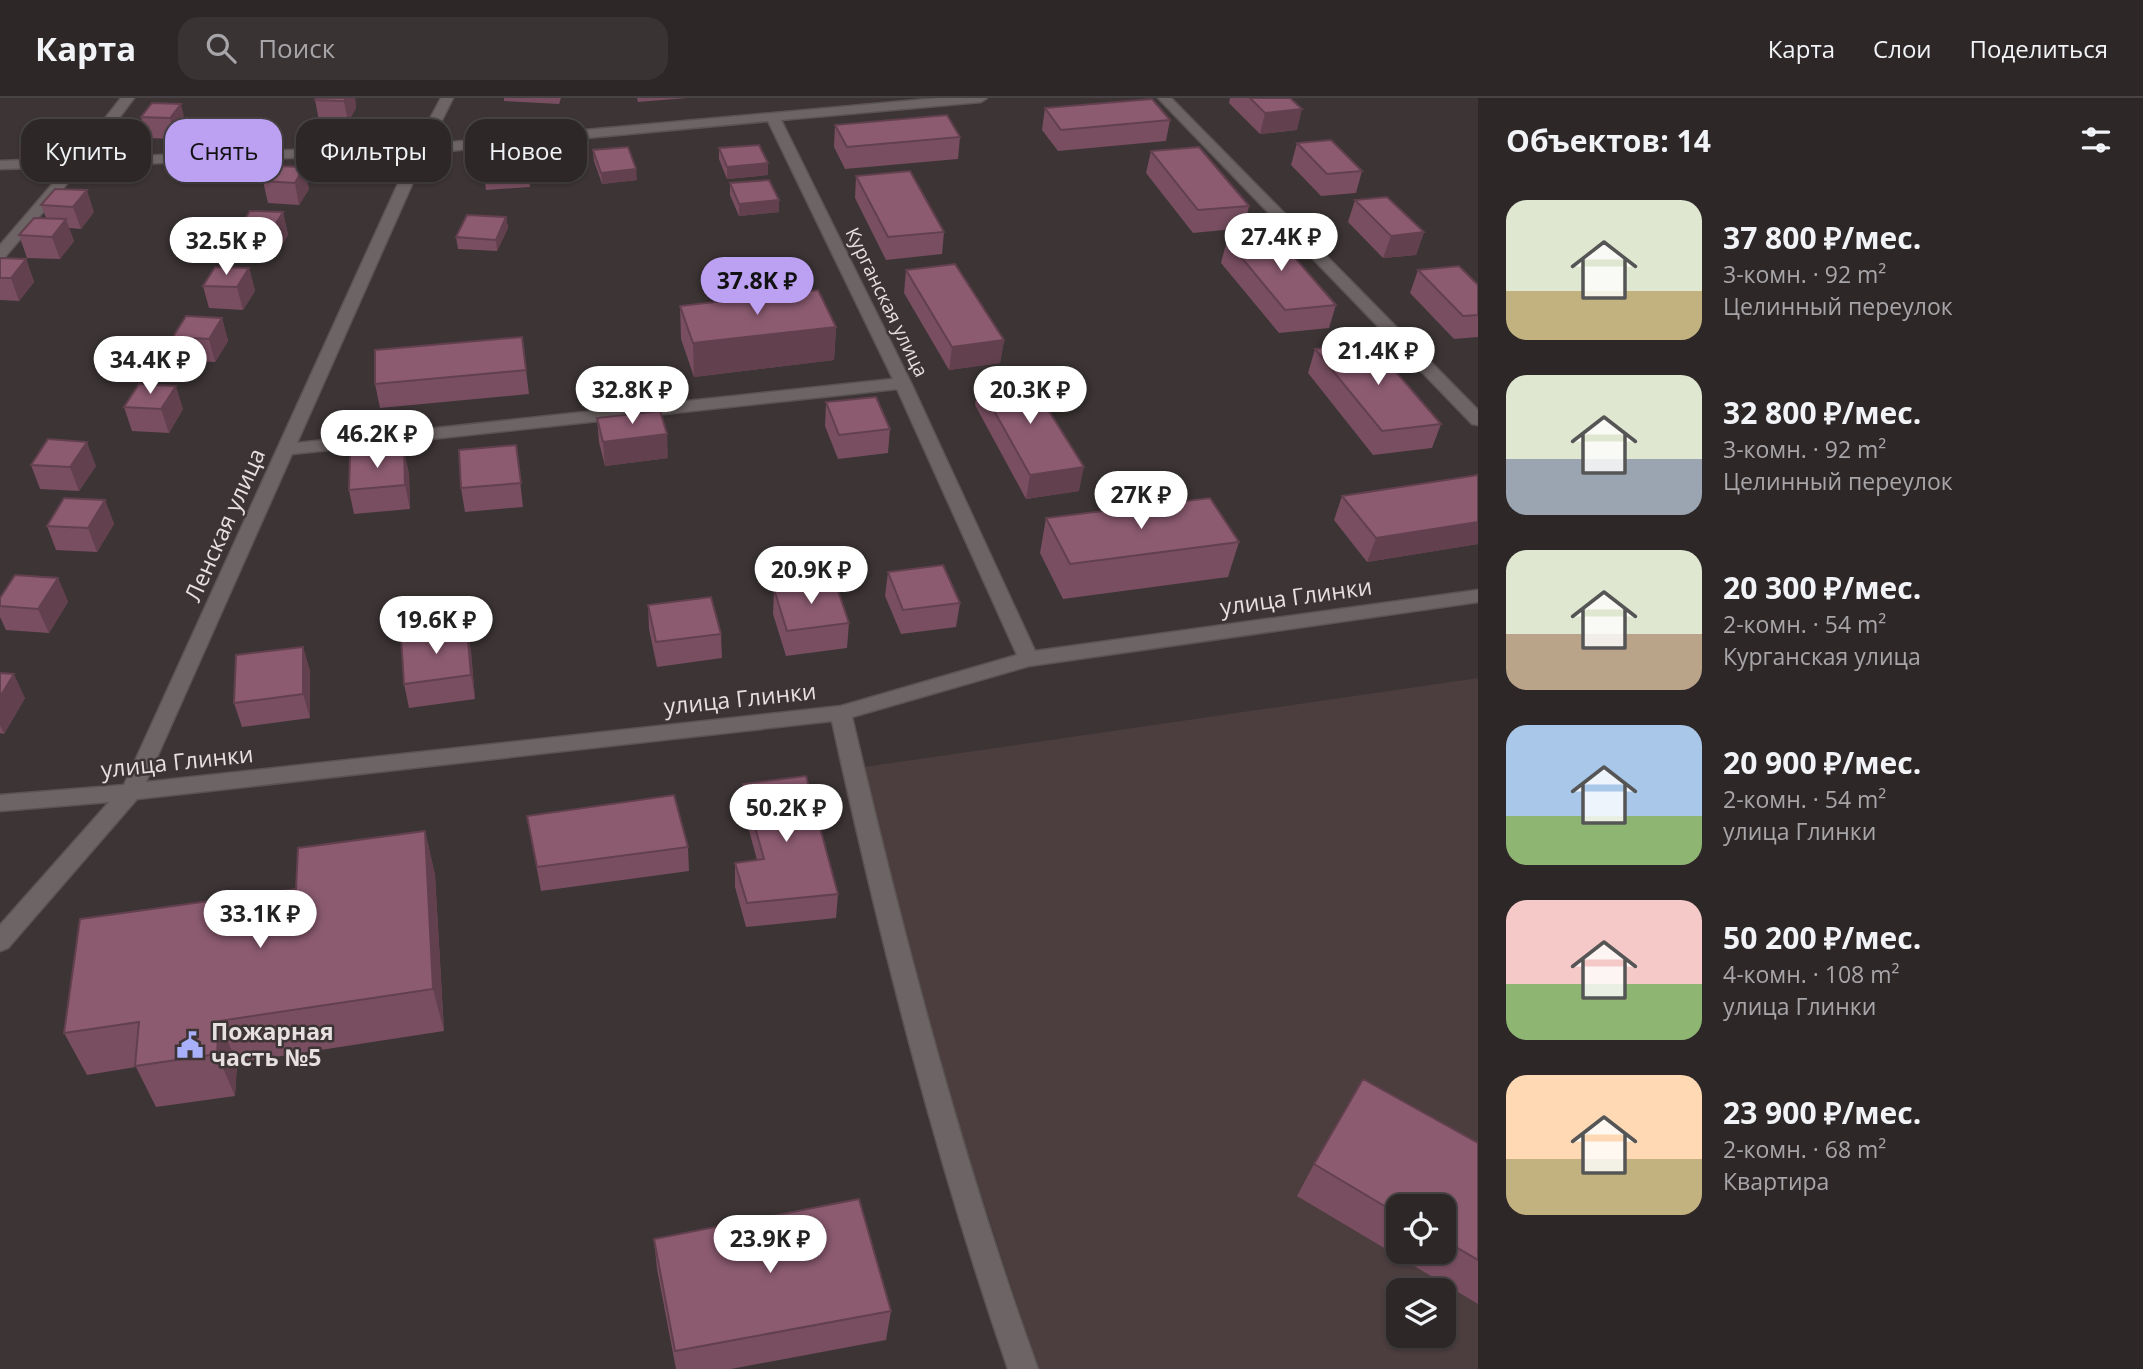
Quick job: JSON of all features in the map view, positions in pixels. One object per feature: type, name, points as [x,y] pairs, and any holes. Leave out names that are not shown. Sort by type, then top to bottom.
[{"type":"street","points":[[112,119],[128,98]]},
{"type":"street","name":"Ленская улица","points":[[436,119],[447,98]]},
{"type":"street","points":[[451,146],[981,98]]},
{"type":"street","points":[[1164,98],[1478,420]]},
{"type":"street","name":"Курганская улица","points":[[773,118],[903,383],[1029,659]]},
{"type":"street","points":[[151,158],[296,153]]},
{"type":"street","points":[[0,165],[21,164]]},
{"type":"street","points":[[0,254],[61,182]]},
{"type":"street","name":"Ленская улица","points":[[0,941],[131,792],[406,182]]},
{"type":"street","points":[[286,449],[903,383]]},
{"type":"street","name":"улица Глинки","points":[[0,803],[131,792],[841,713],[1029,659],[1478,596]]},
{"type":"street","points":[[841,713],[913,1013],[985,1263],[1023,1369]]},
{"type":"shaded area","points":[[1478,678],[1478,1369],[1038,1369],[843,770]]},
{"type":"building","points":[[346,98],[344,101],[315,100]]},
{"type":"building","points":[[1250,98],[1290,98],[1302,109],[1265,113]]},
{"type":"building","points":[[1152,99],[1170,120],[1061,130],[1045,108]]},
{"type":"building","points":[[152,103],[181,104],[170,118],[141,117]]},
{"type":"building","points":[[947,115],[960,137],[847,147],[835,125]]},
{"type":"building","points":[[1331,140],[1362,171],[1327,174],[1297,143]]},
{"type":"building","points":[[759,145],[768,163],[727,167],[719,148]]},
{"type":"building","points":[[628,147],[636,169],[601,173],[593,150]]},
{"type":"building","points":[[1199,147],[1249,206],[1198,210],[1151,151]]},
{"type":"building","points":[[282,166],[296,167],[295,183],[279,182],[282,182]]},
{"type":"building","points":[[910,171],[944,232],[888,237],[856,176]]},
{"type":"building","points":[[769,180],[779,200],[739,204],[730,183]]},
{"type":"building","points":[[55,189],[87,190],[73,207],[41,205]]},
{"type":"building","points":[[1387,197],[1424,232],[1391,236],[1355,200]]},
{"type":"building","points":[[250,211],[283,212],[272,230],[239,228]]},
{"type":"building","points":[[467,215],[506,217],[496,240],[456,237]]},
{"type":"building","points":[[34,218],[66,219],[52,237],[19,235]]},
{"type":"building","points":[[1275,235],[1336,305],[1285,310],[1227,240]]},
{"type":"building","points":[[0,258],[26,259],[11,278],[0,278]]},
{"type":"building","points":[[955,264],[1004,340],[952,347],[906,270]]},
{"type":"building","points":[[1459,266],[1478,285],[1478,315],[1463,316],[1418,270]]},
{"type":"building","points":[[215,267],[249,268],[237,287],[203,286]]},
{"type":"building","points":[[818,290],[836,327],[693,343],[680,306]]},
{"type":"building","points":[[186,316],[222,318],[209,339],[173,337]]},
{"type":"building","points":[[522,337],[526,370],[375,384],[375,350]]},
{"type":"building","points":[[1371,343],[1441,424],[1382,431],[1315,349]]},
{"type":"building","points":[[1027,376],[1084,467],[1030,475],[978,382]]},
{"type":"building","points":[[139,384],[176,386],[161,409],[124,407]]},
{"type":"building","points":[[876,397],[890,429],[839,435],[826,402]]},
{"type":"building","points":[[660,411],[667,434],[603,442],[597,418]]},
{"type":"building","points":[[48,439],[87,442],[70,467],[31,465]]},
{"type":"building","points":[[516,445],[521,483],[461,488],[459,450]]},
{"type":"building","points":[[404,450],[405,485],[349,490],[350,455]]},
{"type":"building","points":[[1478,475],[1478,522],[1376,538],[1342,496]]},
{"type":"building","points":[[64,498],[105,500],[88,528],[47,526]]},
{"type":"building","points":[[1210,498],[1239,542],[1070,564],[1046,518]]},
{"type":"building","points":[[943,565],[960,603],[903,610],[888,572]]},
{"type":"building","points":[[15,575],[58,578],[38,609],[0,606],[0,598]]},
{"type":"building","points":[[835,582],[849,623],[787,631],[774,589]]},
{"type":"building","points":[[711,597],[721,634],[656,642],[648,605]]},
{"type":"building","points":[[467,628],[471,675],[404,684],[401,636]]},
{"type":"building","points":[[303,647],[303,694],[234,703],[236,655]]},
{"type":"building","points":[[0,673],[14,674],[0,697]]},
{"type":"building","points":[[806,776],[838,894],[747,903],[735,863],[764,859],[743,784]]},
{"type":"building","points":[[674,795],[688,847],[537,867],[527,816]]},
{"type":"building","points":[[425,831],[433,989],[219,1021],[217,1054],[135,1066],[139,1022],[64,1033],[80,919],[296,889],[298,848]]},
{"type":"building","points":[[1363,1079],[1478,1143],[1478,1260],[1456,1247],[1456,1194],[1386,1194],[1386,1207],[1314,1164]]},
{"type":"building","points":[[859,1199],[891,1311],[675,1351],[654,1239]]},
{"type":"place","name":"Пожарная часть №5","points":[[190,1045]]}]
